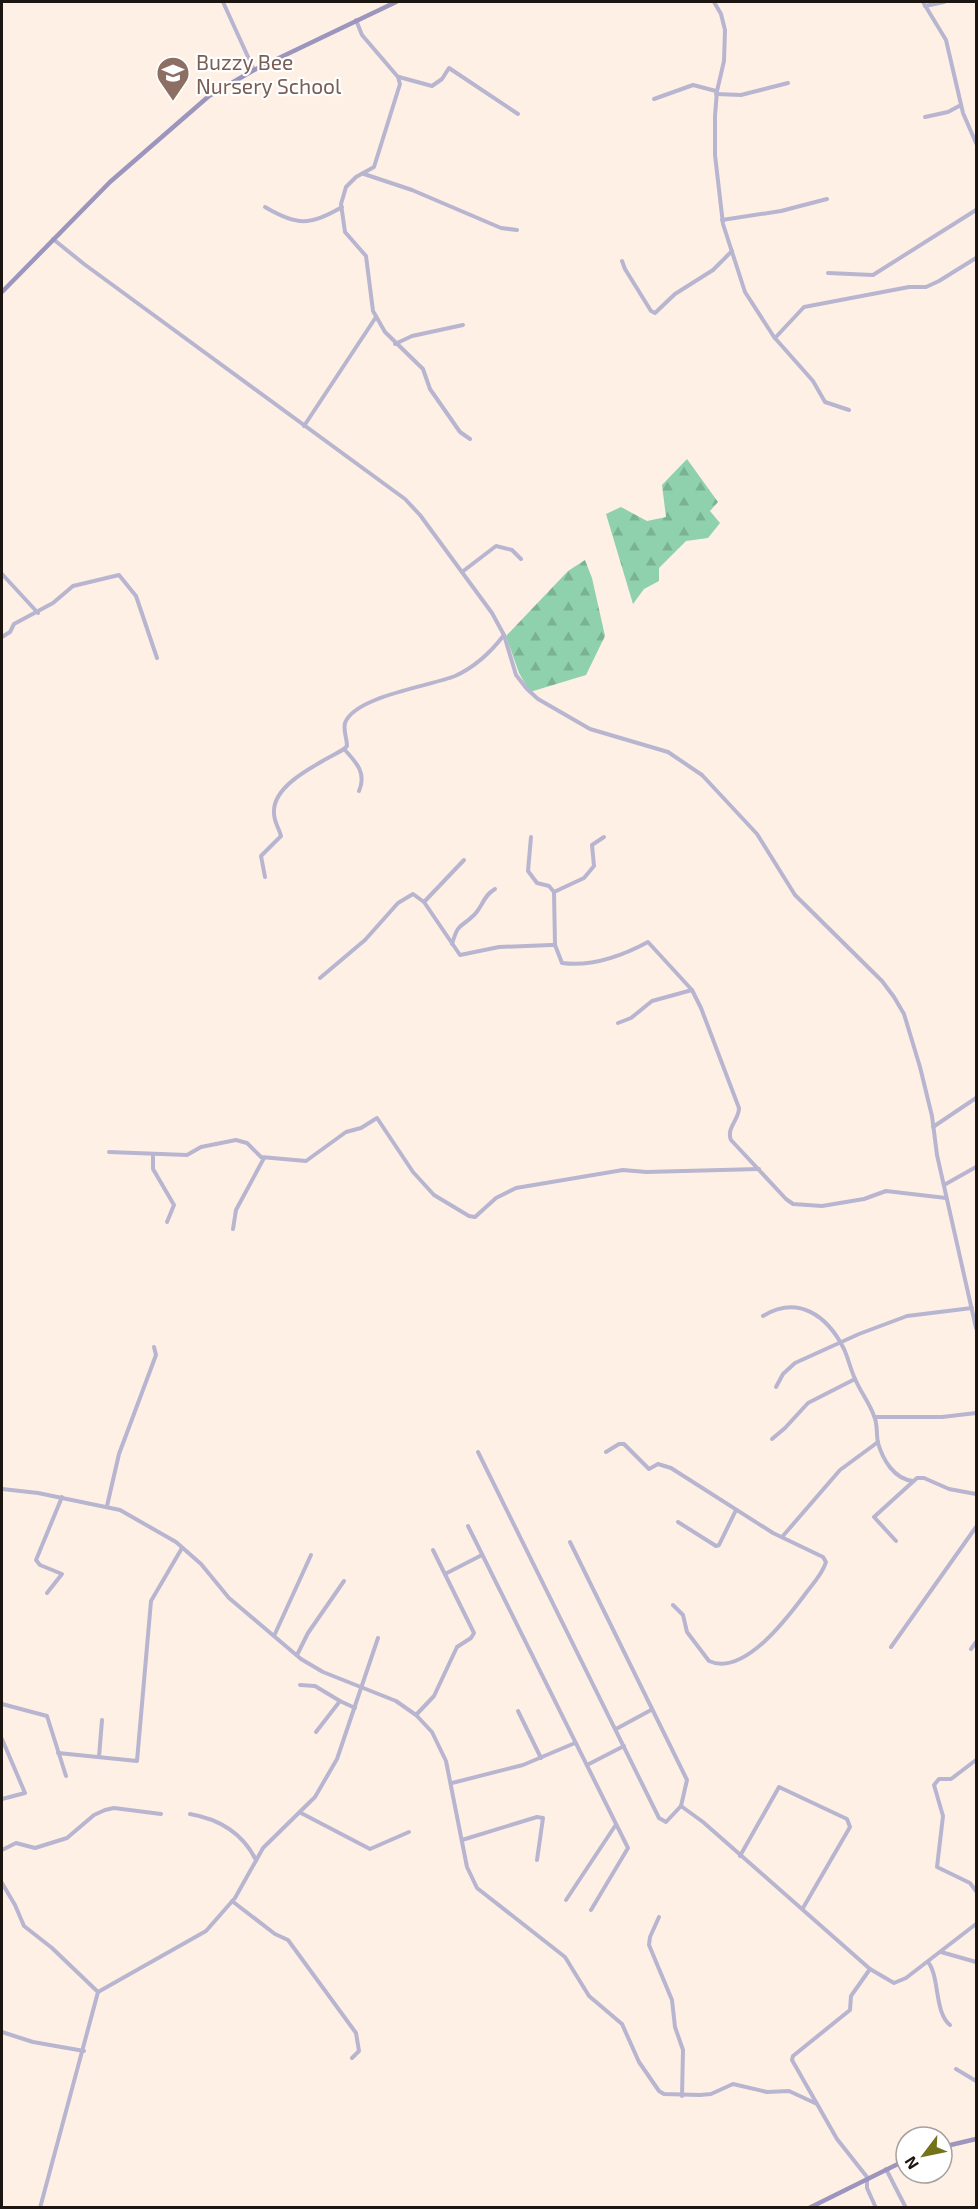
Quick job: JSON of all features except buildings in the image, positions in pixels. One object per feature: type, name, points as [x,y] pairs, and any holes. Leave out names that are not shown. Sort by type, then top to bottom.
[{"type":"street","points":[[223,2],[254,70]]},
{"type":"street","points":[[2,292],[150,145],[209,96],[254,70],[396,2]]},
{"type":"street","points":[[714,2],[721,14],[725,30],[724,61],[717,92],[715,155],[722,220],[745,292],[775,338],[807,373],[825,402],[849,410]]},
{"type":"street","points":[[944,2],[924,4],[946,40],[961,105],[976,143]]},
{"type":"street","points":[[356,20],[362,35],[398,77],[432,86],[442,80],[449,68],[518,114]]},
{"type":"street","points":[[398,77],[397,98],[374,167],[346,187],[342,207],[346,236],[362,249],[367,260],[369,285],[376,316],[395,344],[409,353],[423,369],[430,389],[460,432],[470,439]]},
{"type":"street","points":[[654,99],[693,85],[717,92],[741,95],[788,83]]},
{"type":"street","points":[[925,117],[948,112],[961,105]]},
{"type":"street","points":[[364,174],[412,190],[501,228],[517,230]]},
{"type":"street","points":[[722,220],[782,211],[827,200]]},
{"type":"street","points":[[266,207],[288,218],[310,222],[342,207]]},
{"type":"street","points":[[828,273],[873,275],[976,210]]},
{"type":"street","points":[[53,239],[405,499],[420,515],[462,572],[504,634],[516,675],[538,699],[590,729],[679,757],[702,775],[749,825],[767,848],[795,895],[882,981],[898,1003],[911,1036],[976,1328]]},
{"type":"street","points":[[622,261],[651,311],[655,313],[675,294],[708,274],[732,251]]},
{"type":"street","points":[[775,338],[804,306],[909,287],[926,287],[976,258]]},
{"type":"street","points":[[304,426],[376,316]]},
{"type":"street","points":[[395,344],[412,336],[463,325]]},
{"type":"street","points":[[462,572],[496,546],[512,550],[521,560]]},
{"type":"street","points":[[2,574],[38,613]]},
{"type":"street","points":[[2,638],[10,632],[14,624],[38,613],[73,586],[119,575],[136,596],[157,658]]},
{"type":"street","points":[[265,877],[261,856],[281,836],[273,815],[277,800],[308,767],[347,746],[344,727],[350,716],[389,695],[457,675],[484,657],[504,634]]},
{"type":"street","points":[[344,749],[361,770],[363,777],[359,791]]},
{"type":"street","points":[[531,837],[528,871],[537,883],[549,886],[554,892],[555,945],[562,963],[579,966],[622,955],[648,942],[692,990],[739,1108],[729,1135],[734,1144],[786,1199],[801,1205],[854,1201],[886,1191],[946,1198]]},
{"type":"street","points":[[554,892],[584,878],[594,866],[592,845],[604,837]]},
{"type":"street","points":[[424,902],[464,860]]},
{"type":"street","points":[[451,945],[458,925],[475,915],[483,898],[495,890]]},
{"type":"street","points":[[320,978],[365,940],[405,898],[413,894],[424,902],[451,945],[464,956],[499,947],[555,945]]},
{"type":"street","points":[[618,1023],[631,1018],[652,1001],[692,990]]},
{"type":"street","points":[[933,1127],[976,1098]]},
{"type":"street","points":[[109,1152],[187,1155],[201,1147],[236,1140],[247,1143],[256,1154],[264,1158],[306,1161],[346,1132],[362,1128],[377,1118],[413,1172],[434,1195],[469,1216],[475,1217],[496,1198],[516,1188],[623,1170],[634,1173],[760,1169]]},
{"type":"street","points":[[153,1155],[152,1166],[174,1205],[167,1222]]},
{"type":"street","points":[[233,1229],[236,1210],[264,1158]]},
{"type":"street","points":[[944,1185],[976,1167]]},
{"type":"street","points":[[763,1316],[781,1307],[799,1307],[810,1310],[840,1342],[855,1379],[875,1417],[878,1442],[892,1469],[904,1480],[913,1481],[924,1478],[949,1489],[976,1494]]},
{"type":"street","points":[[777,1387],[789,1367],[840,1342],[907,1316],[972,1308]]},
{"type":"street","points":[[107,1506],[119,1454],[156,1355],[154,1347]]},
{"type":"street","points":[[772,1439],[808,1403],[855,1379]]},
{"type":"street","points":[[875,1417],[942,1417],[976,1413]]},
{"type":"street","points":[[782,1537],[840,1470],[878,1442]]},
{"type":"street","points":[[606,1452],[619,1444],[624,1444],[649,1469],[658,1464],[670,1468],[782,1537],[823,1557],[825,1566],[789,1616],[755,1650],[724,1664],[709,1661],[687,1632],[683,1615],[673,1605]]},
{"type":"street","points":[[478,1452],[659,1818],[663,1822],[670,1820],[681,1806],[687,1780],[570,1542]]},
{"type":"street","points":[[896,1541],[874,1517],[913,1481]]},
{"type":"street","points":[[2,1489],[107,1506],[169,1537],[201,1564],[229,1598],[297,1655],[323,1672],[396,1701],[416,1715],[440,1745],[452,1783],[467,1867],[477,1888],[565,1957],[589,1996],[622,2024],[633,2050],[653,2085],[664,2094],[682,2096],[711,2094],[733,2084],[767,2091],[789,2091],[817,2104]]},
{"type":"street","points":[[47,1593],[62,1574],[40,1565],[36,1560],[62,1497]]},
{"type":"street","points":[[678,1522],[716,1546],[719,1545],[736,1510]]},
{"type":"street","points":[[468,1526],[615,1826],[628,1848],[591,1910]]},
{"type":"street","points":[[891,1647],[976,1527]]},
{"type":"street","points":[[58,1753],[137,1761],[152,1601],[182,1548]]},
{"type":"street","points":[[416,1715],[434,1696],[458,1647],[474,1633],[433,1550]]},
{"type":"street","points":[[274,1636],[311,1555]]},
{"type":"street","points":[[445,1574],[482,1555]]},
{"type":"street","points":[[297,1655],[308,1633],[344,1581]]},
{"type":"street","points":[[40,2208],[98,1992],[136,1968],[200,1936],[232,1901],[262,1848],[301,1813],[322,1788],[337,1759],[378,1638]]},
{"type":"street","points":[[971,1649],[976,1642]]},
{"type":"street","points":[[300,1685],[315,1686],[355,1708]]},
{"type":"street","points":[[316,1732],[340,1701]]},
{"type":"street","points":[[2,1704],[47,1716],[66,1776]]},
{"type":"street","points":[[616,1729],[651,1710]]},
{"type":"street","points":[[518,1711],[542,1758]]},
{"type":"street","points":[[99,1757],[102,1720]]},
{"type":"street","points":[[2,1739],[25,1793],[2,1799]]},
{"type":"street","points":[[452,1783],[542,1758],[575,1743]]},
{"type":"street","points":[[587,1765],[624,1746]]},
{"type":"street","points":[[976,1760],[951,1779],[937,1779],[934,1785],[943,1816],[937,1868],[969,1883],[976,1891]]},
{"type":"street","points":[[740,1856],[779,1787],[847,1819],[850,1827],[803,1908]]},
{"type":"street","points":[[681,1806],[704,1822],[870,1969],[894,1983],[899,1983],[976,1924]]},
{"type":"street","points":[[2,1850],[16,1843],[35,1848],[67,1838],[94,1815],[105,1810],[114,1808],[160,1814]]},
{"type":"street","points":[[301,1813],[370,1849],[409,1832]]},
{"type":"street","points":[[190,1814],[214,1819],[226,1825],[245,1842],[256,1860]]},
{"type":"street","points":[[462,1840],[537,1817],[543,1818],[537,1860]]},
{"type":"street","points":[[566,1900],[615,1826]]},
{"type":"street","points":[[2,1884],[24,1926],[52,1948],[98,1992]]},
{"type":"street","points":[[232,1901],[275,1934],[288,1940],[356,2033],[359,2051],[352,2058]]},
{"type":"street","points":[[659,1917],[649,1945],[672,2000],[675,2027],[683,2050],[682,2096]]},
{"type":"street","points":[[940,1952],[976,1962]]},
{"type":"street","points":[[928,1962],[932,1967],[936,1993],[941,2001],[942,2015],[950,2025]]},
{"type":"street","points":[[870,1969],[851,1996],[850,2010],[793,2056],[792,2064],[837,2139],[867,2177],[867,2188],[876,2208]]},
{"type":"street","points":[[2,2032],[33,2042],[84,2051]]},
{"type":"street","points":[[956,2069],[976,2080]]},
{"type":"street","points":[[954,2144],[976,2139]]},
{"type":"street","points":[[809,2208],[894,2165]]},
{"type":"street","points":[[886,2168],[906,2208]]},
{"type":"green space","points":[[687,459],[718,502],[710,511],[720,523],[708,538],[686,541],[659,568],[659,581],[644,589],[633,604],[606,514],[621,507],[647,521],[666,517],[662,485]]},
{"type":"green space","points":[[585,560],[592,578],[605,636],[586,675],[530,692],[519,673],[506,636],[568,571]]},
{"type":"place","name":"Buzzy Bee Nursery School","points":[[173,102]]}]
